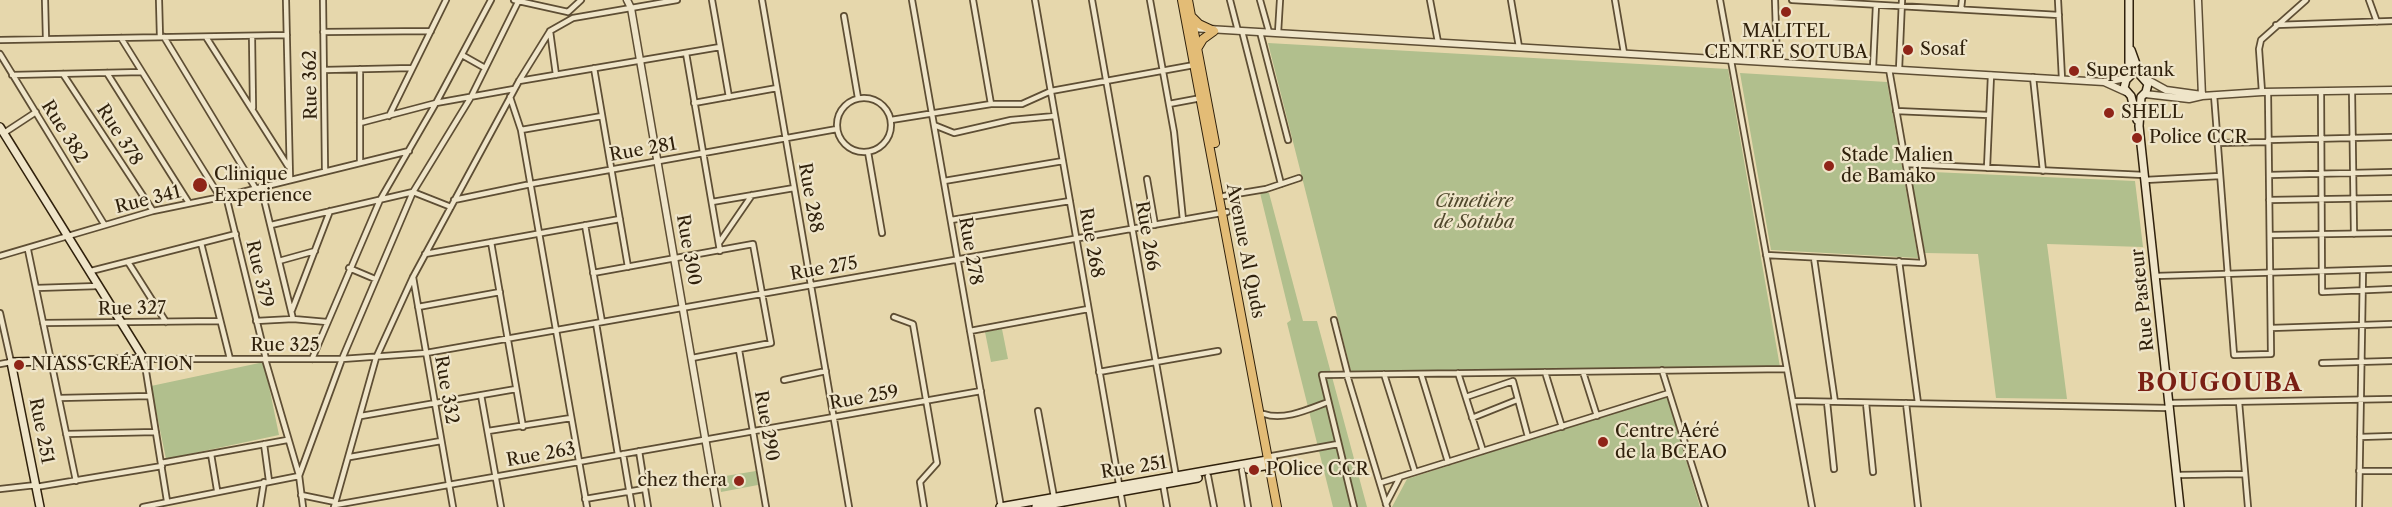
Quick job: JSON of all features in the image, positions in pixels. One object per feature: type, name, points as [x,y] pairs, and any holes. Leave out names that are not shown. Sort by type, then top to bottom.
[{"type":"main road","name":"Avenue Al Quds","points":[[1182,0],[1197,49],[1279,507]]},
{"type":"main road","name":"Avenue Al Quds","points":[[1188,0],[1195,65],[1264,414],[1271,461]]},
{"type":"main road","points":[[2129,0],[2131,50],[2128,77],[2124,84],[2139,126]]},
{"type":"main road","points":[[1191,16],[1199,24],[1214,31],[1203,39],[1197,49]]},
{"type":"main road","points":[[2131,50],[2148,86],[2143,95],[2139,126]]},
{"type":"main road","points":[[2128,77],[2143,76]]},
{"type":"main road","points":[[2128,94],[2143,95]]},
{"type":"main road","name":"Rue Pasteur","points":[[2139,126],[2180,507]]},
{"type":"main road","points":[[2,130],[144,359],[11,362]]},
{"type":"main road","name":"Rue 251","points":[[11,362],[40,507]]},
{"type":"main road","name":"Rue 251","points":[[1119,488],[1163,484],[1242,470],[1271,461]]},
{"type":"main road","name":"Rue 251","points":[[1036,507],[1176,476],[1271,461]]},
{"type":"main road","name":"Rue 251","points":[[1000,507],[1054,497],[1073,500]]},
{"type":"street","points":[[45,0],[46,39]]},
{"type":"street","points":[[159,0],[162,37],[259,188],[271,225],[293,319]]},
{"type":"street","points":[[286,0],[290,178]]},
{"type":"street","name":"Rue 362","points":[[323,0],[325,170]]},
{"type":"street","points":[[389,116],[446,0]]},
{"type":"street","points":[[312,359],[380,200],[436,103],[490,0]]},
{"type":"street","points":[[303,507],[299,476],[342,359],[375,279],[413,192],[471,97],[517,0],[568,12],[573,18]]},
{"type":"street","points":[[568,12],[581,0]]},
{"type":"street","name":"Rue 300","points":[[627,0],[631,8],[717,507]]},
{"type":"street","points":[[301,495],[335,505],[376,358],[425,254],[514,89],[550,31],[573,18],[676,0]]},
{"type":"street","points":[[712,0],[729,97]]},
{"type":"street","name":"Rue 288","points":[[762,0],[849,507]]},
{"type":"street","name":"Rue 278","points":[[912,0],[1000,507]]},
{"type":"street","points":[[973,0],[991,104]]},
{"type":"street","name":"Rue 268","points":[[1035,0],[1123,507]]},
{"type":"street","name":"Rue 266","points":[[1092,0],[1176,476]]},
{"type":"street","points":[[1150,0],[1164,70],[1183,220]]},
{"type":"street","points":[[1230,0],[1281,184]]},
{"type":"street","points":[[1260,0],[1269,32]]},
{"type":"street","points":[[1278,33],[1280,0]]},
{"type":"street","points":[[1430,0],[1438,42]]},
{"type":"street","points":[[1511,0],[1519,47]]},
{"type":"street","points":[[1615,0],[1624,53]]},
{"type":"street","points":[[1720,0],[1812,507]]},
{"type":"street","points":[[1775,0],[1777,62]]},
{"type":"street","points":[[1792,0],[1841,1],[1876,5],[1902,3],[2059,15]]},
{"type":"street","points":[[1961,9],[1962,0]]},
{"type":"street","points":[[2058,0],[2062,79]]},
{"type":"street","points":[[2198,0],[2202,96]]},
{"type":"street","points":[[2214,95],[2234,355],[2271,354],[2268,141],[2259,49],[2265,34],[2306,0]]},
{"type":"street","points":[[2369,0],[2377,22]]},
{"type":"street","points":[[1899,70],[1902,3]]},
{"type":"street","points":[[1873,68],[1876,5]]},
{"type":"street","points":[[844,16],[858,98]]},
{"type":"street","points":[[2276,25],[2392,21]]},
{"type":"street","points":[[1191,28],[2103,82],[2128,77]]},
{"type":"street","points":[[323,32],[431,31]]},
{"type":"street","points":[[550,31],[556,75]]},
{"type":"street","points":[[1260,32],[1288,140]]},
{"type":"street","points":[[0,40],[287,35]]},
{"type":"street","points":[[252,36],[253,111]]},
{"type":"street","points":[[206,37],[290,168]]},
{"type":"street","name":"Rue 379","points":[[121,38],[223,197],[236,234],[265,359],[299,476]]},
{"type":"street","points":[[519,81],[720,47]]},
{"type":"street","points":[[686,53],[720,250]]},
{"type":"street","name":"Rue 382","points":[[0,54],[105,224]]},
{"type":"street","points":[[462,55],[485,68]]},
{"type":"street","points":[[891,120],[991,104],[1022,104],[1051,92],[1195,65]]},
{"type":"street","points":[[324,70],[412,68]]},
{"type":"street","points":[[594,68],[628,267]]},
{"type":"street","points":[[360,69],[360,161]]},
{"type":"street","points":[[1766,255],[1923,262],[1888,69]]},
{"type":"street","points":[[12,75],[142,72]]},
{"type":"street","points":[[107,73],[189,203]]},
{"type":"street","name":"Rue 378","points":[[63,74],[153,211]]},
{"type":"street","points":[[1987,168],[1991,75]]},
{"type":"street","points":[[2143,76],[2166,90],[2202,96]]},
{"type":"street","points":[[2032,77],[2043,171]]},
{"type":"street","points":[[2103,82],[2128,94]]},
{"type":"street","points":[[694,103],[777,88]]},
{"type":"street","points":[[360,123],[436,103],[514,89]]},
{"type":"street","points":[[2143,95],[2185,99],[2265,92],[2392,90]]},
{"type":"street","points":[[2321,91],[2323,293],[2392,289]]},
{"type":"street","points":[[2352,91],[2354,234]]},
{"type":"street","points":[[510,97],[521,130],[531,183],[587,507]]},
{"type":"street","points":[[867,97],[883,105],[891,120],[889,137],[884,145],[868,152],[851,149],[844,144],[837,129],[842,109],[858,98],[867,97]]},
{"type":"street","points":[[1169,104],[1201,98]]},
{"type":"street","points":[[1896,111],[1989,116]]},
{"type":"street","points":[[2,130],[36,112]]},
{"type":"street","points":[[521,130],[602,116]]},
{"type":"street","points":[[934,125],[954,133],[1011,120],[1055,117]]},
{"type":"street","name":"Rue 281","points":[[454,200],[531,183],[837,129]]},
{"type":"street","points":[[2217,143],[2392,137]]},
{"type":"street","name":"Rue 341","points":[[0,256],[28,250],[105,224],[153,211],[223,197],[290,178],[409,150]]},
{"type":"street","points":[[868,152],[882,232]]},
{"type":"street","points":[[944,181],[1063,161]]},
{"type":"street","points":[[1906,164],[2144,178],[2220,176]]},
{"type":"street","points":[[2269,175],[2392,172]]},
{"type":"street","points":[[1224,196],[1266,189],[1299,178]]},
{"type":"street","points":[[1147,179],[1155,225]]},
{"type":"street","points":[[712,202],[794,188]]},
{"type":"street","points":[[271,225],[413,192],[451,207]]},
{"type":"street","points":[[719,243],[752,195]]},
{"type":"street","points":[[2269,200],[2392,198]]},
{"type":"street","points":[[951,220],[1070,201]]},
{"type":"street","points":[[291,311],[330,211]]},
{"type":"street","name":"Rue 275","points":[[426,353],[1225,212]]},
{"type":"street","points":[[425,254],[620,219]]},
{"type":"street","points":[[585,225],[620,455],[632,507]]},
{"type":"street","points":[[2270,235],[2392,233]]},
{"type":"street","points":[[91,271],[236,234]]},
{"type":"street","points":[[491,242],[523,427]]},
{"type":"street","points":[[201,243],[230,359]]},
{"type":"street","points":[[593,273],[753,244],[770,344],[692,358]]},
{"type":"street","points":[[28,250],[76,481]]},
{"type":"street","points":[[279,261],[315,251]]},
{"type":"street","points":[[1814,258],[1834,402]]},
{"type":"street","points":[[1899,261],[1918,404]]},
{"type":"street","points":[[128,262],[166,322]]},
{"type":"street","points":[[349,268],[375,279]]},
{"type":"street","points":[[2155,276],[2392,269]]},
{"type":"street","points":[[2358,507],[2362,270]]},
{"type":"street","name":"Rue 332","points":[[413,277],[453,507]]},
{"type":"street","points":[[36,288],[100,286]]},
{"type":"street","points":[[418,307],[500,292]]},
{"type":"street","points":[[970,331],[1088,309]]},
{"type":"street","points":[[0,313],[11,362],[0,364]]},
{"type":"street","points":[[894,317],[913,324],[937,463],[920,482],[924,507]]},
{"type":"street","points":[[256,321],[293,319],[327,322]]},
{"type":"street","points":[[1334,320],[1387,506]]},
{"type":"street","name":"Rue 327","points":[[43,323],[220,321]]},
{"type":"street","points":[[2271,328],[2392,324]]},
{"type":"street","name":"Rue 290","points":[[739,350],[766,507]]},
{"type":"street","points":[[1100,372],[1218,351]]},
{"type":"street","name":"Rue 325","points":[[144,359],[342,359],[426,353]]},
{"type":"street","points":[[144,359],[167,501]]},
{"type":"street","points":[[2322,363],[2392,361]]},
{"type":"street","points":[[1354,507],[1322,375],[1787,369]]},
{"type":"street","points":[[1662,370],[1705,507]]},
{"type":"street","points":[[784,380],[826,372]]},
{"type":"street","points":[[1545,372],[1562,427]]},
{"type":"street","points":[[1583,372],[1598,416]]},
{"type":"street","points":[[1458,373],[1483,451]]},
{"type":"street","points":[[1384,374],[1415,472]]},
{"type":"street","points":[[1421,374],[1448,462]]},
{"type":"street","points":[[1466,397],[1513,381],[1528,437]]},
{"type":"street","points":[[361,416],[516,389]]},
{"type":"street","name":"Rue 259","points":[[753,431],[981,391]]},
{"type":"street","points":[[1380,483],[1669,393]]},
{"type":"street","points":[[481,395],[501,507]]},
{"type":"street","points":[[59,398],[150,396]]},
{"type":"street","points":[[1793,401],[2169,406],[2239,402],[2392,399]]},
{"type":"street","points":[[1472,418],[1517,400]]},
{"type":"street","points":[[1264,414],[1272,417],[1294,413],[1328,402]]},
{"type":"street","points":[[1827,402],[1834,469]]},
{"type":"street","points":[[1866,402],[1873,472]]},
{"type":"street","points":[[2239,402],[2248,507]]},
{"type":"street","points":[[1906,403],[1918,507]]},
{"type":"street","points":[[1038,411],[1054,497]]},
{"type":"street","points":[[488,431],[571,418]]},
{"type":"street","name":"Rue 263","points":[[335,505],[753,431]]},
{"type":"street","points":[[66,434],[156,432]]},
{"type":"street","points":[[2360,437],[2392,436]]},
{"type":"street","points":[[0,489],[76,481],[287,440]]},
{"type":"street","points":[[350,457],[441,441]]},
{"type":"street","points":[[260,507],[267,482],[264,444]]},
{"type":"street","points":[[1271,461],[1338,444]]},
{"type":"street","points":[[639,452],[648,507]]},
{"type":"street","points":[[211,454],[217,490]]},
{"type":"street","points":[[1242,470],[1248,507]]},
{"type":"street","points":[[2359,471],[2392,471]]},
{"type":"street","points":[[2176,475],[2245,474]]},
{"type":"street","points":[[143,507],[217,490],[299,476]]},
{"type":"street","points":[[1208,476],[1214,507]]},
{"type":"street","points":[[1387,506],[1401,477]]},
{"type":"street","points":[[1163,484],[1167,507]]},
{"type":"street","points":[[585,499],[645,489]]},
{"type":"street","points":[[369,499],[370,507]]},
{"type":"green space","name":"Cimetière de Sotuba","points":[[1268,43],[1728,69],[1780,367],[1351,371]]},
{"type":"green space","name":"Stade Malien de Bamako","points":[[1740,73],[1887,82],[1918,258],[1771,250]]},
{"type":"green space","points":[[1910,171],[2135,181],[2143,247],[2047,244],[2067,399],[1996,398],[1978,254],[1925,253]]},
{"type":"green space","points":[[1260,193],[1269,193],[1303,321],[1317,321],[1367,507],[1333,507],[1287,323],[1291,320]]},
{"type":"green space","points":[[1002,329],[1008,359],[991,362],[985,332]]},
{"type":"green space","points":[[264,362],[279,435],[166,459],[151,386]]},
{"type":"green space","name":"Centre Aéré de la BCEAO","points":[[1667,396],[1700,507],[1392,507],[1407,479]]},
{"type":"green space","name":"chez thera","points":[[756,471],[758,485],[721,492],[719,477]]},
{"type":"place","name":"MALITEL CENTRE SOTUBA","points":[[1786,12]]},
{"type":"place","name":"Sosaf","points":[[1908,50]]},
{"type":"place","name":"Supertank","points":[[2074,71]]},
{"type":"place","name":"SHELL","points":[[2109,113]]},
{"type":"place","name":"Police CCR","points":[[2137,138]]},
{"type":"place","name":"Stade Malien de Bamako","points":[[1829,166]]},
{"type":"place","name":"Clinique Experience","points":[[200,185]]},
{"type":"place","name":"NIASS CRÉATION","points":[[19,365]]},
{"type":"place","name":"Centre Aéré de la BCEAO","points":[[1603,442]]},
{"type":"place","name":"POlice CCR","points":[[1254,470]]},
{"type":"place","name":"chez thera","points":[[739,481]]},
{"type":"district","name":"BOUGOUBA","points":[[2220,384]]}]
